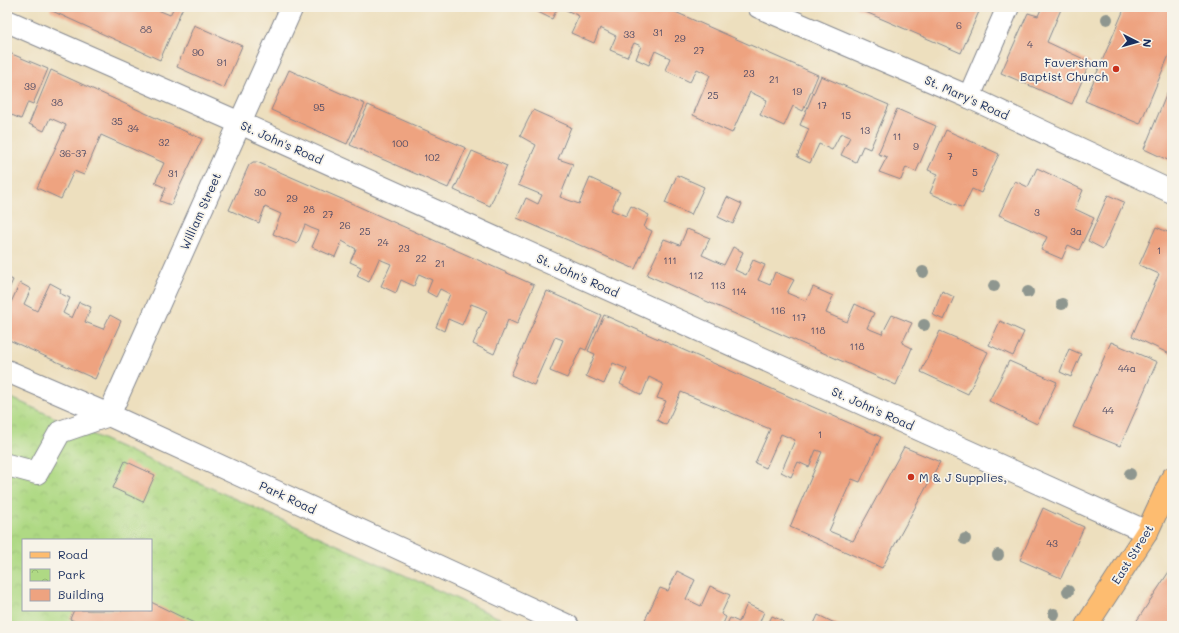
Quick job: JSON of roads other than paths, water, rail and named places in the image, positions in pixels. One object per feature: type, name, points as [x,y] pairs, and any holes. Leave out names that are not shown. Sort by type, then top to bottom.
[{"type":"main road","name":"East Street","points":[[1086,626],[1147,532],[1172,478]]},
{"type":"street","name":"William Street","points":[[109,415],[292,7]]},
{"type":"street","name":"St. Mary's Road","points":[[759,7],[969,97],[1172,192]]},
{"type":"street","points":[[969,97],[1008,7]]},
{"type":"street","name":"St. John's Road","points":[[7,21],[240,123],[1147,532]]},
{"type":"street","name":"Park Road","points":[[7,370],[109,415],[568,626]]},
{"type":"street","points":[[7,465],[37,473],[60,432],[109,415]]},
{"type":"place","name":"Faversham Baptist Church","points":[[1116,69]]},
{"type":"place","name":"M & J Supplies,","points":[[911,477]]}]
